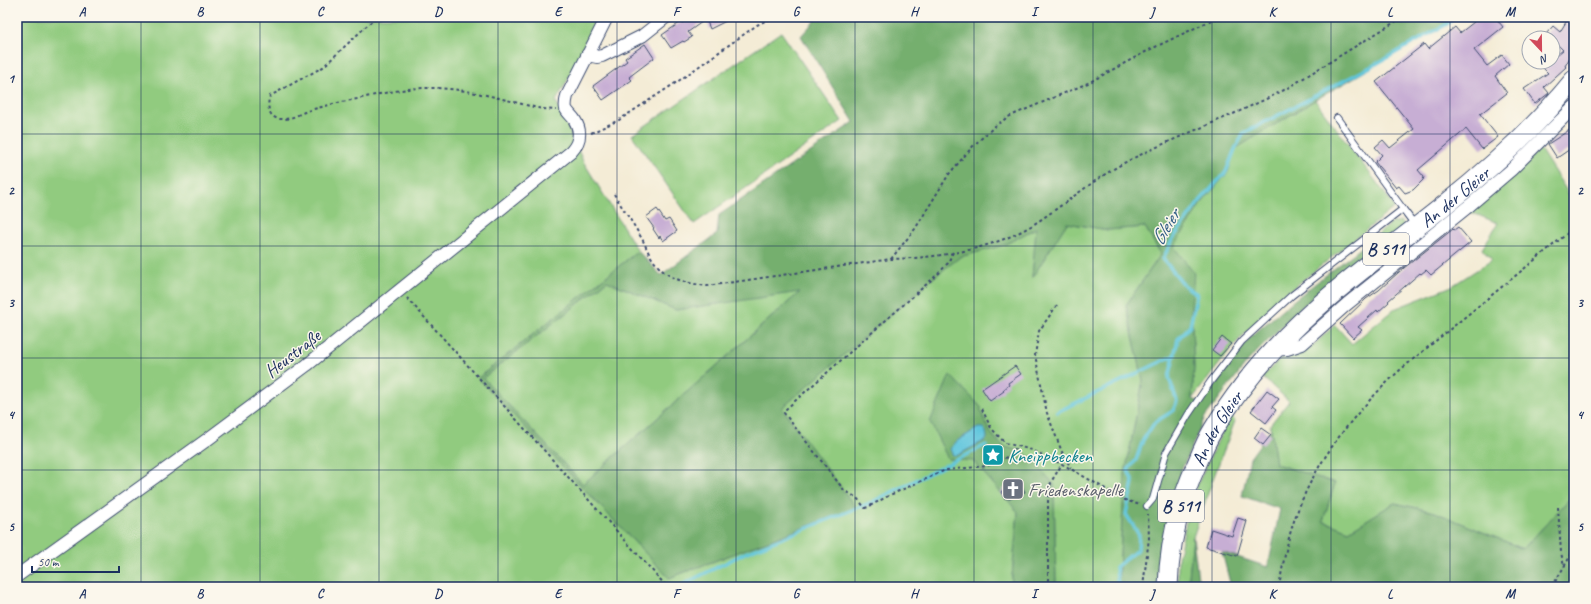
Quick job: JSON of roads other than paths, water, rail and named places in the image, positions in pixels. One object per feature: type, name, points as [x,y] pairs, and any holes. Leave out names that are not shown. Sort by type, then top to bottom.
[{"type":"main road","name":"An der Gleier","points":[[1168,587],[1171,552],[1187,485],[1212,431],[1243,384],[1272,350],[1304,318],[1346,281],[1446,204],[1507,151],[1551,108],[1574,80]]},
{"type":"street","points":[[607,17],[588,55],[597,57],[609,53],[642,36],[666,17]]},
{"type":"street","name":"Heustraße","points":[[17,576],[226,426],[307,365],[565,157],[578,142],[580,132],[578,125],[567,111],[567,96],[588,55]]},
{"type":"street","name":"An der Gleier","points":[[1272,350],[1287,349],[1302,344],[1347,304],[1511,170],[1574,106]]},
{"type":"lane","points":[[1337,118],[1402,209],[1416,226]]},
{"type":"lane","points":[[1147,506],[1153,499],[1166,453],[1188,415],[1211,381],[1242,341],[1291,296],[1402,209]]},
{"type":"water","points":[[978,428],[983,428],[986,432],[986,440],[956,456],[953,455],[950,449],[957,441]]},
{"type":"waterway","name":"Gleier","points":[[1118,587],[1116,567],[1138,549],[1139,535],[1126,514],[1133,482],[1128,470],[1136,460],[1143,440],[1155,422],[1173,411],[1177,401],[1169,378],[1178,339],[1190,326],[1197,294],[1185,286],[1163,259],[1172,240],[1200,201],[1226,172],[1235,149],[1244,133],[1374,65],[1447,24],[1455,17]]},
{"type":"waterway","points":[[1057,412],[1175,355]]},
{"type":"waterway","points":[[684,584],[745,553],[872,502],[986,445]]},
{"type":"place","name":"Kneippbecken","points":[[993,455]]},
{"type":"place","name":"Friedenskapelle","points":[[1013,489]]}]
